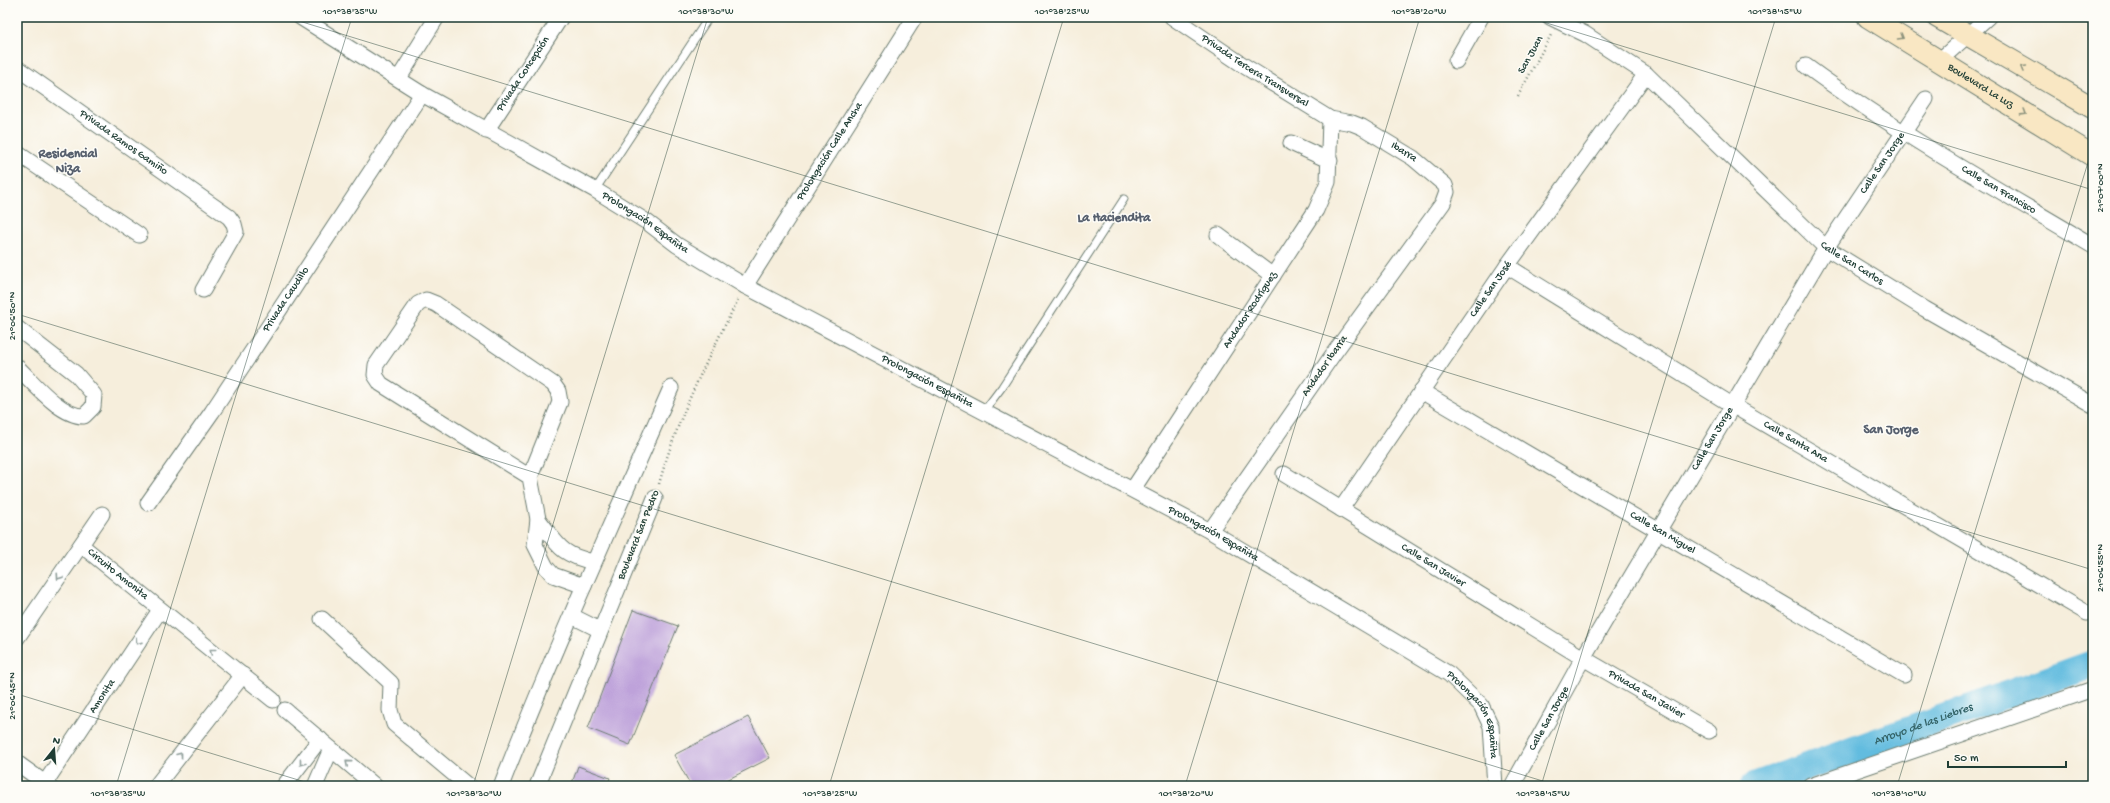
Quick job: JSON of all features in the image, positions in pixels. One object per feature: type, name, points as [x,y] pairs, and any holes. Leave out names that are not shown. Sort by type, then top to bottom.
[{"type":"main road","name":"Boulevard La Luz","points":[[1868,17],[1940,60],[2093,156]]},
{"type":"main road","points":[[1937,17],[2093,108]]},
{"type":"street","name":"Prolongación Españita","points":[[300,17],[399,78],[422,94],[486,131],[595,190],[647,222],[677,245],[745,286],[1210,531],[1455,679],[1481,706],[1491,726],[1495,786]]},
{"type":"street","points":[[399,78],[437,17]]},
{"type":"street","name":"Privada Concepción","points":[[486,131],[561,17]]},
{"type":"street","name":"Prolongación Calle Ancha","points":[[745,286],[915,17]]},
{"type":"street","name":"Privada Tercera Transversal","points":[[1172,17],[1246,67],[1335,119]]},
{"type":"street","points":[[1456,61],[1481,17]]},
{"type":"street","points":[[1940,60],[1988,17]]},
{"type":"street","name":"Calle San Carlos","points":[[1554,19],[1584,34],[1646,74],[1826,248],[1925,309],[2093,405]]},
{"type":"street","name":"Calle San Francisco","points":[[1806,66],[1853,101],[1904,133],[2093,246]]},
{"type":"street","name":"Privada Ramos Gamiño","points":[[17,68],[229,217],[234,224],[236,232],[203,290]]},
{"type":"street","name":"Calle San José","points":[[1341,509],[1507,266],[1646,74]]},
{"type":"street","name":"Privada Caudillo","points":[[148,503],[212,412],[422,94]]},
{"type":"street","name":"Calle San Jorge","points":[[1512,786],[1583,658],[1826,248],[1926,99]]},
{"type":"street","name":"Andador Rodríguez","points":[[1132,489],[1273,276],[1324,193],[1328,182],[1335,119]]},
{"type":"street","name":"Ibarra","points":[[1335,119],[1362,127],[1413,158],[1445,185],[1447,192],[1443,203]]},
{"type":"street","points":[[1291,143],[1330,161]]},
{"type":"street","points":[[17,153],[138,235]]},
{"type":"street","name":"Andador Ibarra","points":[[1210,531],[1334,353],[1443,203]]},
{"type":"street","points":[[1218,235],[1273,276]]},
{"type":"street","name":"Calle Santa Ana","points":[[1507,266],[1732,405],[2087,612]]},
{"type":"street","points":[[530,478],[381,384],[375,375],[376,365],[418,304],[426,300],[436,304],[553,384],[558,391],[560,402],[530,478],[538,519],[535,545],[546,567],[553,575],[584,586]]},
{"type":"street","points":[[17,328],[76,374],[94,396],[93,407],[84,416],[70,414],[61,408],[17,367]]},
{"type":"street","points":[[501,786],[527,718],[671,388]]},
{"type":"street","name":"Calle San Miguel","points":[[1421,391],[1659,529],[1904,675]]},
{"type":"street","name":"Calle San Javier","points":[[1284,474],[1583,658]]},
{"type":"street","name":"Boulevard San Pedro","points":[[536,786],[655,498]]},
{"type":"street","points":[[80,545],[102,514]]},
{"type":"street","points":[[538,519],[559,548],[574,558],[594,562]]},
{"type":"street","name":"Circuito Amonita","points":[[17,638],[80,545],[273,700]]},
{"type":"street","name":"Amonita","points":[[47,785],[160,610]]},
{"type":"street","points":[[572,616],[600,630]]},
{"type":"street","points":[[322,619],[391,683],[390,710],[394,724],[468,786]]},
{"type":"street","name":"Privada San Javier","points":[[1583,658],[1710,731]]},
{"type":"street","points":[[156,786],[242,675]]},
{"type":"street","points":[[1810,786],[2093,689]]},
{"type":"street","points":[[285,710],[375,786]]},
{"type":"street","points":[[284,786],[326,744]]},
{"type":"street","points":[[315,786],[326,744]]},
{"type":"street","points":[[17,762],[47,785]]},
{"type":"lane","points":[[595,190],[709,17]]},
{"type":"lane","points":[[984,411],[1002,387],[1124,199]]},
{"type":"path","name":"San Juan","points":[[1518,96],[1554,19]]},
{"type":"path","name":"Boulevard San Pedro","points":[[655,498],[676,428],[693,388],[745,286]]},
{"type":"building","points":[[633,610],[678,626],[630,745],[588,728]]},
{"type":"building","points":[[748,717],[770,758],[715,786],[691,786],[674,755]]},
{"type":"building","points":[[578,766],[610,778],[607,786],[571,786]]},
{"type":"waterway","name":"Arroyo de las Liebres","points":[[1754,786],[2093,664]]},
{"type":"district","name":"Residencial Niza","points":[[68,162]]},
{"type":"district","name":"La Haciendita","points":[[1114,218]]},
{"type":"district","name":"San Jorge","points":[[1891,430]]}]
